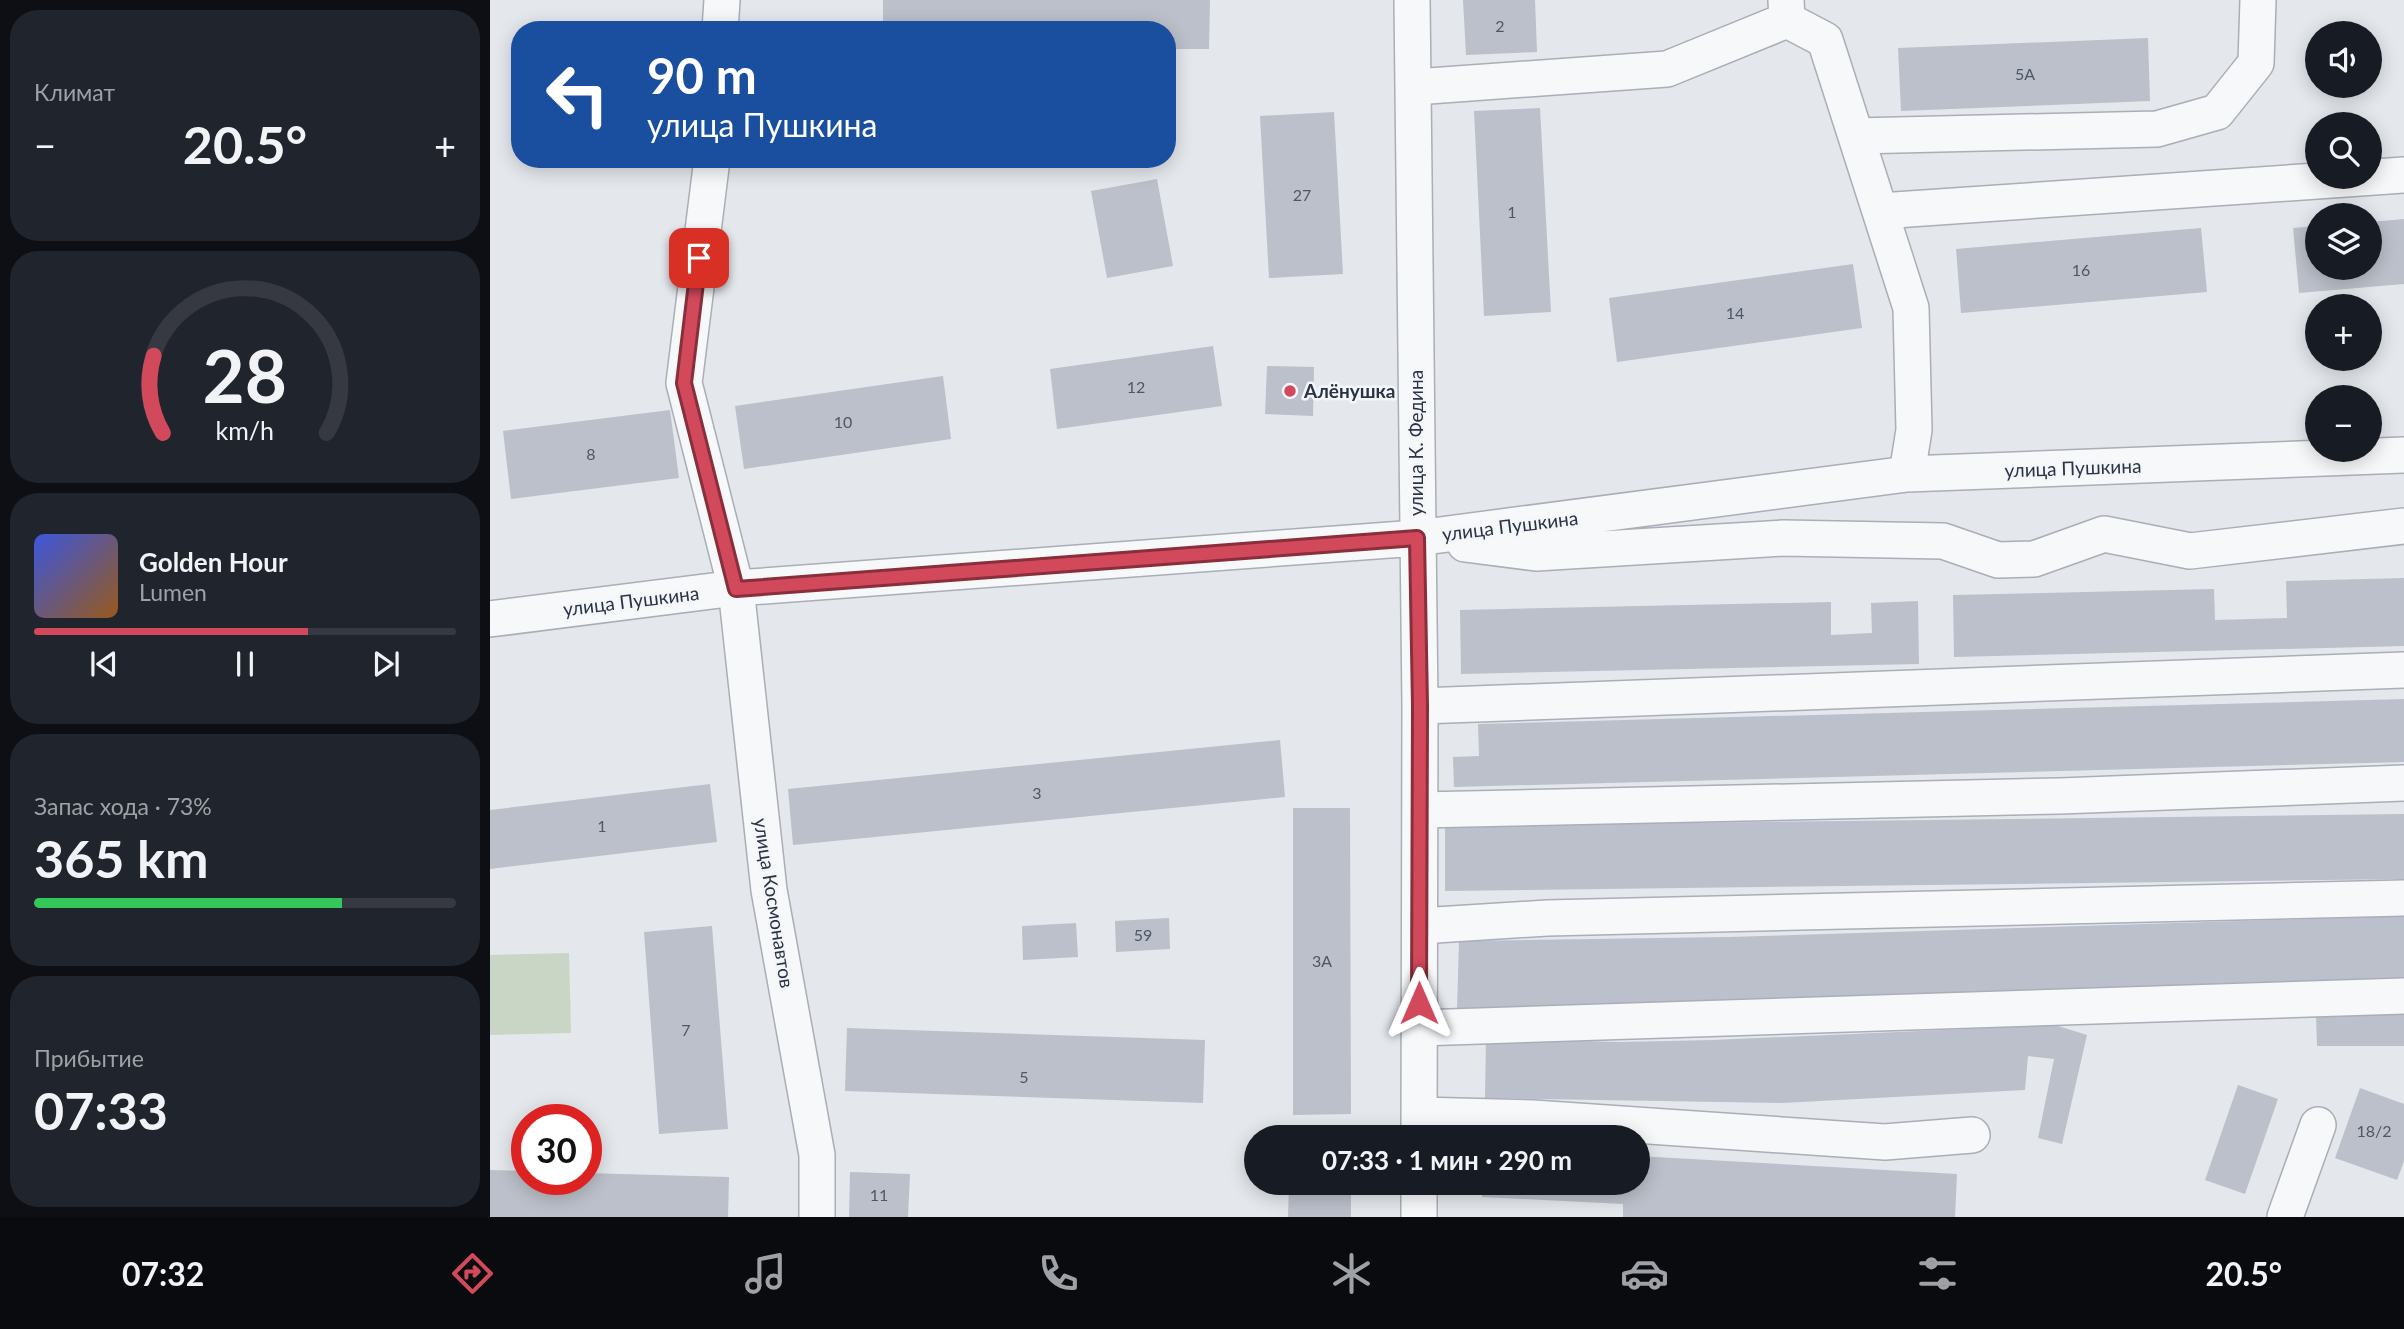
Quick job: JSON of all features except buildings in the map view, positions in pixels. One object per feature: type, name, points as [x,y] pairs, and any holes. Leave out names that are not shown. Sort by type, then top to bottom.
[{"type":"street","points":[[721,21],[722,0]]},
{"type":"street","name":"улица К. Федина","points":[[1412,0],[1420,706],[1419,1125]]},
{"type":"street","points":[[1856,136],[2157,129],[2217,112],[2256,63],[2258,0]]},
{"type":"street","points":[[1415,87],[1667,68],[1787,10],[1825,40],[1911,308],[1914,430],[1906,474]]},
{"type":"street","name":"улица Космонавтов","points":[[711,168],[684,383],[736,589],[769,890],[817,1155],[817,1217]]},
{"type":"street","points":[[1880,211],[2404,175]]},
{"type":"street","name":"улица Пушкина","points":[[490,619],[736,589],[1417,538],[1906,474],[2404,455]]},
{"type":"street","points":[[1417,538],[1536,553],[1783,538],[1942,541],[1998,560],[2034,559],[2104,534],[2190,551],[2404,526]]},
{"type":"street","points":[[1420,706],[1545,699],[1972,688],[2404,670]]},
{"type":"street","points":[[1420,810],[2060,796],[2404,783]]},
{"type":"street","points":[[1420,926],[1547,918],[2404,898]]},
{"type":"street","points":[[1419,1028],[2404,996]]},
{"type":"street","points":[[1433,1125],[1533,1118],[1636,1125]]},
{"type":"street","points":[[2285,1217],[2318,1125]]},
{"type":"street","points":[[1650,1126],[1885,1142],[1972,1135]]},
{"type":"street","points":[[1419,1195],[1419,1217]]},
{"type":"green space","points":[[569,953],[571,1033],[490,1035],[490,955]]},
{"type":"place","name":"Алёнушка","points":[[1290,391]]},
{"type":"route","points":[[699,258],[684,383],[736,589],[1417,538],[1420,706],[1419,1003]]}]
